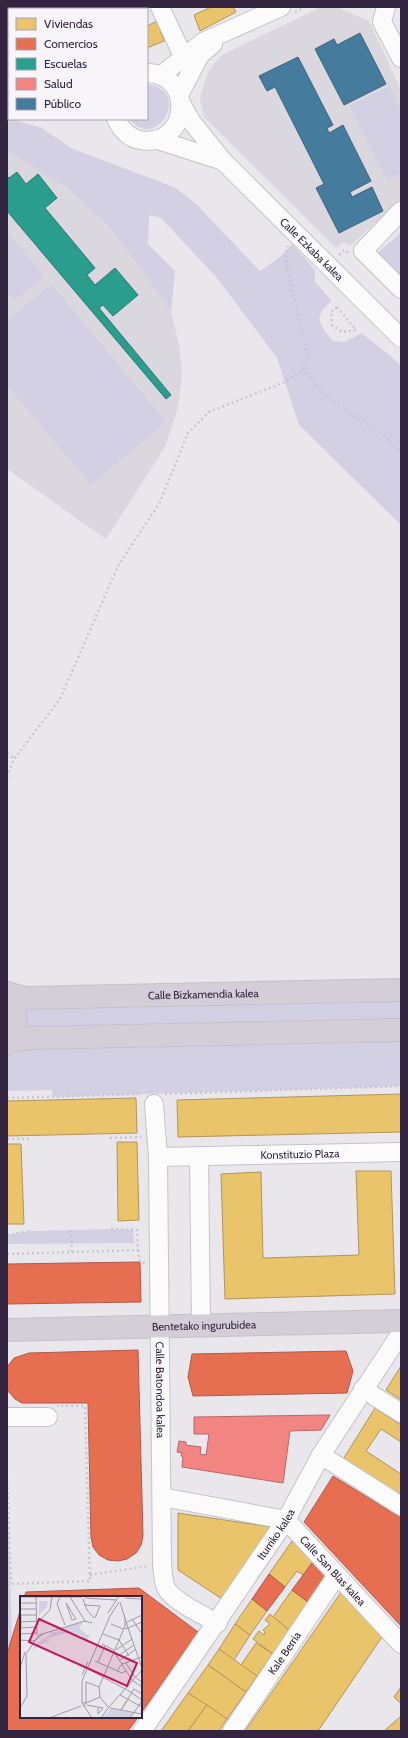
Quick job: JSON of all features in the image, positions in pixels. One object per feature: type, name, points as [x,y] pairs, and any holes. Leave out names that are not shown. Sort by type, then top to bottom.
[{"type":"main road","name":"Calle Bizkamendia kalea","points":[[7,993],[25,998],[401,990]]},
{"type":"main road","points":[[7,993],[14,1004],[16,1017],[14,1030],[8,1043]]},
{"type":"main road","points":[[8,1043],[31,1038],[401,1030]]},
{"type":"main road","name":"Bentetako ingurubidea","points":[[7,1330],[401,1321]]},
{"type":"street","points":[[160,7],[183,56]]},
{"type":"street","points":[[401,14],[386,7],[382,22],[401,58]]},
{"type":"street","points":[[154,74],[203,42],[277,10]]},
{"type":"street","points":[[158,140],[167,135],[175,127],[180,117],[180,99],[200,55],[225,32]]},
{"type":"street","name":"Calle Ezkaba kalea","points":[[154,74],[168,80],[191,121],[223,161],[401,338]]},
{"type":"street","name":"Calle Ezkaba kalea","points":[[117,122],[127,135],[137,139],[147,141],[158,140],[223,161]]},
{"type":"street","points":[[401,211],[363,251],[401,289]]},
{"type":"street","name":"Calle Batondoa kalea","points":[[154,1097],[158,1157],[162,1564],[164,1582],[167,1589],[173,1596],[218,1623]]},
{"type":"street","name":"Konstituzio Plaza","points":[[158,1157],[401,1152]]},
{"type":"street","points":[[199,1156],[201,1326]]},
{"type":"street","name":"Iturriko kalea","points":[[142,1731],[218,1623],[286,1520],[321,1455],[401,1333]]},
{"type":"street","points":[[363,1389],[401,1414]]},
{"type":"street","points":[[7,1417],[51,1412]]},
{"type":"street","points":[[321,1455],[401,1506]]},
{"type":"street","points":[[162,1497],[286,1520]]},
{"type":"street","name":"Calle San Blas kalea","points":[[286,1520],[401,1644]]},
{"type":"street","name":"Kale Berria","points":[[232,1731],[337,1575]]},
{"type":"path","points":[[277,10],[305,7]]},
{"type":"path","points":[[7,777],[14,759],[60,699],[118,566],[160,502],[188,433],[209,412],[285,382],[303,369],[308,358],[286,263],[288,225]]},
{"type":"path","points":[[337,307],[356,330],[342,332],[332,325],[331,312],[337,307]]},
{"type":"path","points":[[303,369],[328,398],[341,408],[378,430],[401,452]]},
{"type":"path","points":[[7,752],[14,759]]},
{"type":"path","points":[[7,1098],[154,1097],[401,1086]]},
{"type":"path","points":[[110,1138],[156,1137]]},
{"type":"path","points":[[7,1139],[31,1139]]},
{"type":"path","points":[[7,1254],[138,1250],[137,1230],[111,1229]]},
{"type":"path","points":[[71,1230],[72,1252]]},
{"type":"path","points":[[7,1235],[32,1231]]},
{"type":"path","points":[[7,1584],[90,1581],[85,1406],[51,1412]]},
{"type":"path","points":[[7,1477],[11,1583]]},
{"type":"path","points":[[90,1575],[162,1564]]},
{"type":"shaded area","points":[[321,7],[337,7],[369,21],[401,90],[401,199],[350,246],[344,242],[336,248],[204,117],[200,98],[208,72],[220,56]]},
{"type":"shaded area","points":[[148,84],[161,89],[168,97],[169,107],[166,117],[159,125],[150,129],[140,128],[131,120],[148,120]]},
{"type":"shaded area","points":[[389,86],[401,110],[401,173],[387,180],[350,106]]},
{"type":"shaded area","points":[[7,118],[8,120],[14,120],[42,128],[71,148],[176,188],[196,204],[260,271],[280,257],[292,244],[315,270],[315,282],[332,301],[323,309],[319,319],[324,330],[333,341],[345,342],[362,333],[401,366],[401,525],[299,425],[277,358],[217,278],[161,218],[149,215],[148,244],[175,271],[171,312],[123,245],[81,200],[40,171],[7,151]]},
{"type":"shaded area","points":[[7,150],[50,177],[90,208],[139,263],[171,312],[179,345],[182,375],[178,408],[165,447],[106,539],[7,469]]},
{"type":"shaded area","points":[[7,232],[44,276],[14,301],[7,293]]},
{"type":"shaded area","points":[[401,233],[401,280],[377,253]]},
{"type":"shaded area","points":[[51,284],[166,422],[91,485],[7,385],[7,321]]},
{"type":"shaded area","points":[[401,1001],[401,1023],[24,1029],[23,1005]]},
{"type":"shaded area","points":[[401,1039],[401,1086],[53,1097],[52,1090],[7,1091],[7,1057],[37,1046]]},
{"type":"shaded area","points":[[111,1229],[133,1230],[134,1243],[7,1244],[7,1235],[32,1231]]},
{"type":"shaded area","points":[[7,1477],[12,1637],[7,1654]]},
{"type":"building: Viviendas","points":[[211,7],[233,7],[236,12],[200,31],[194,15]]},
{"type":"building: Viviendas","points":[[157,21],[164,41],[148,48],[148,26]]},
{"type":"building: Viviendas","points":[[401,1094],[401,1132],[178,1137],[177,1100]]},
{"type":"building: Viviendas","points":[[136,1098],[137,1133],[7,1136],[7,1101]]},
{"type":"building: Viviendas","points":[[117,1142],[137,1142],[139,1220],[118,1221]]},
{"type":"building: Viviendas","points":[[7,1144],[21,1144],[24,1224],[7,1224]]},
{"type":"building: Viviendas","points":[[356,1171],[391,1171],[395,1294],[225,1299],[221,1174],[261,1172],[263,1258],[359,1255]]},
{"type":"building: Viviendas","points":[[401,1366],[401,1400],[386,1390]]},
{"type":"building: Viviendas","points":[[375,1408],[401,1425],[401,1442],[381,1429],[366,1451],[401,1474],[401,1499],[342,1461]]},
{"type":"building: Viviendas","points":[[178,1513],[271,1527],[222,1599],[178,1570]]},
{"type":"building: Viviendas","points":[[292,1541],[297,1541],[315,1559],[303,1575],[297,1571],[285,1587],[269,1574]]},
{"type":"building: Viviendas","points":[[292,1590],[308,1602],[289,1630],[273,1617]]},
{"type":"building: Viviendas","points":[[342,1591],[384,1634],[318,1731],[245,1731]]},
{"type":"building: Viviendas","points":[[252,1599],[267,1611],[250,1635],[235,1624]]},
{"type":"building: Viviendas","points":[[270,1614],[289,1630],[273,1654],[253,1639],[259,1631],[264,1635],[265,1632],[263,1630],[270,1624],[265,1620]]},
{"type":"building: Viviendas","points":[[235,1624],[250,1635],[234,1660],[219,1649]]},
{"type":"building: Viviendas","points":[[256,1643],[273,1654],[257,1676],[241,1665]]},
{"type":"building: Viviendas","points":[[219,1649],[257,1676],[246,1692],[208,1665]]},
{"type":"building: Viviendas","points":[[208,1665],[246,1692],[227,1719],[188,1693]]},
{"type":"building: Viviendas","points":[[401,1687],[401,1704],[394,1697]]},
{"type":"building: Viviendas","points":[[188,1693],[207,1705],[188,1731],[161,1731]]},
{"type":"building: Viviendas","points":[[207,1705],[227,1719],[219,1731],[188,1731]]},
{"type":"building: Viviendas","points":[[401,1716],[401,1731],[384,1731]]},
{"type":"building: Comercios","points":[[140,1262],[141,1302],[7,1304],[7,1264]]},
{"type":"building: Comercios","points":[[138,1350],[143,1536],[141,1545],[136,1553],[127,1559],[118,1561],[108,1560],[99,1555],[93,1547],[91,1537],[88,1403],[22,1403],[15,1399],[7,1390],[7,1367],[14,1358],[29,1353]]},
{"type":"building: Comercios","points":[[346,1351],[353,1371],[347,1393],[193,1396],[188,1377],[192,1354]]},
{"type":"building: Comercios","points":[[333,1476],[401,1518],[401,1626],[304,1522]]},
{"type":"building: Comercios","points":[[315,1559],[326,1577],[308,1602],[292,1590]]},
{"type":"building: Comercios","points":[[269,1574],[285,1587],[267,1611],[252,1599]]},
{"type":"building: Comercios","points":[[139,1588],[198,1632],[142,1712],[142,1596],[24,1596],[26,1592]]},
{"type":"building: Comercios","points":[[20,1611],[20,1718],[137,1718],[128,1731],[7,1731],[7,1654]]},
{"type":"building: Escuelas","points":[[17,172],[26,184],[38,174],[57,198],[45,208],[95,268],[87,275],[95,285],[115,268],[138,295],[113,316],[103,305],[99,308],[171,395],[166,399],[7,211],[7,176],[9,178]]},
{"type":"building: Salud","points":[[330,1415],[321,1430],[290,1431],[283,1483],[182,1467],[182,1453],[177,1452],[179,1441],[186,1442],[186,1445],[201,1447],[200,1454],[206,1455],[209,1434],[194,1434],[194,1417]]},
{"type":"building: Público","points":[[360,33],[386,84],[344,105],[315,49],[334,39],[337,45]]},
{"type":"building: Público","points":[[298,57],[333,125],[327,128],[329,133],[343,125],[371,181],[350,192],[352,197],[372,187],[383,211],[339,233],[316,188],[324,184],[275,87],[267,91],[259,76]]}]
